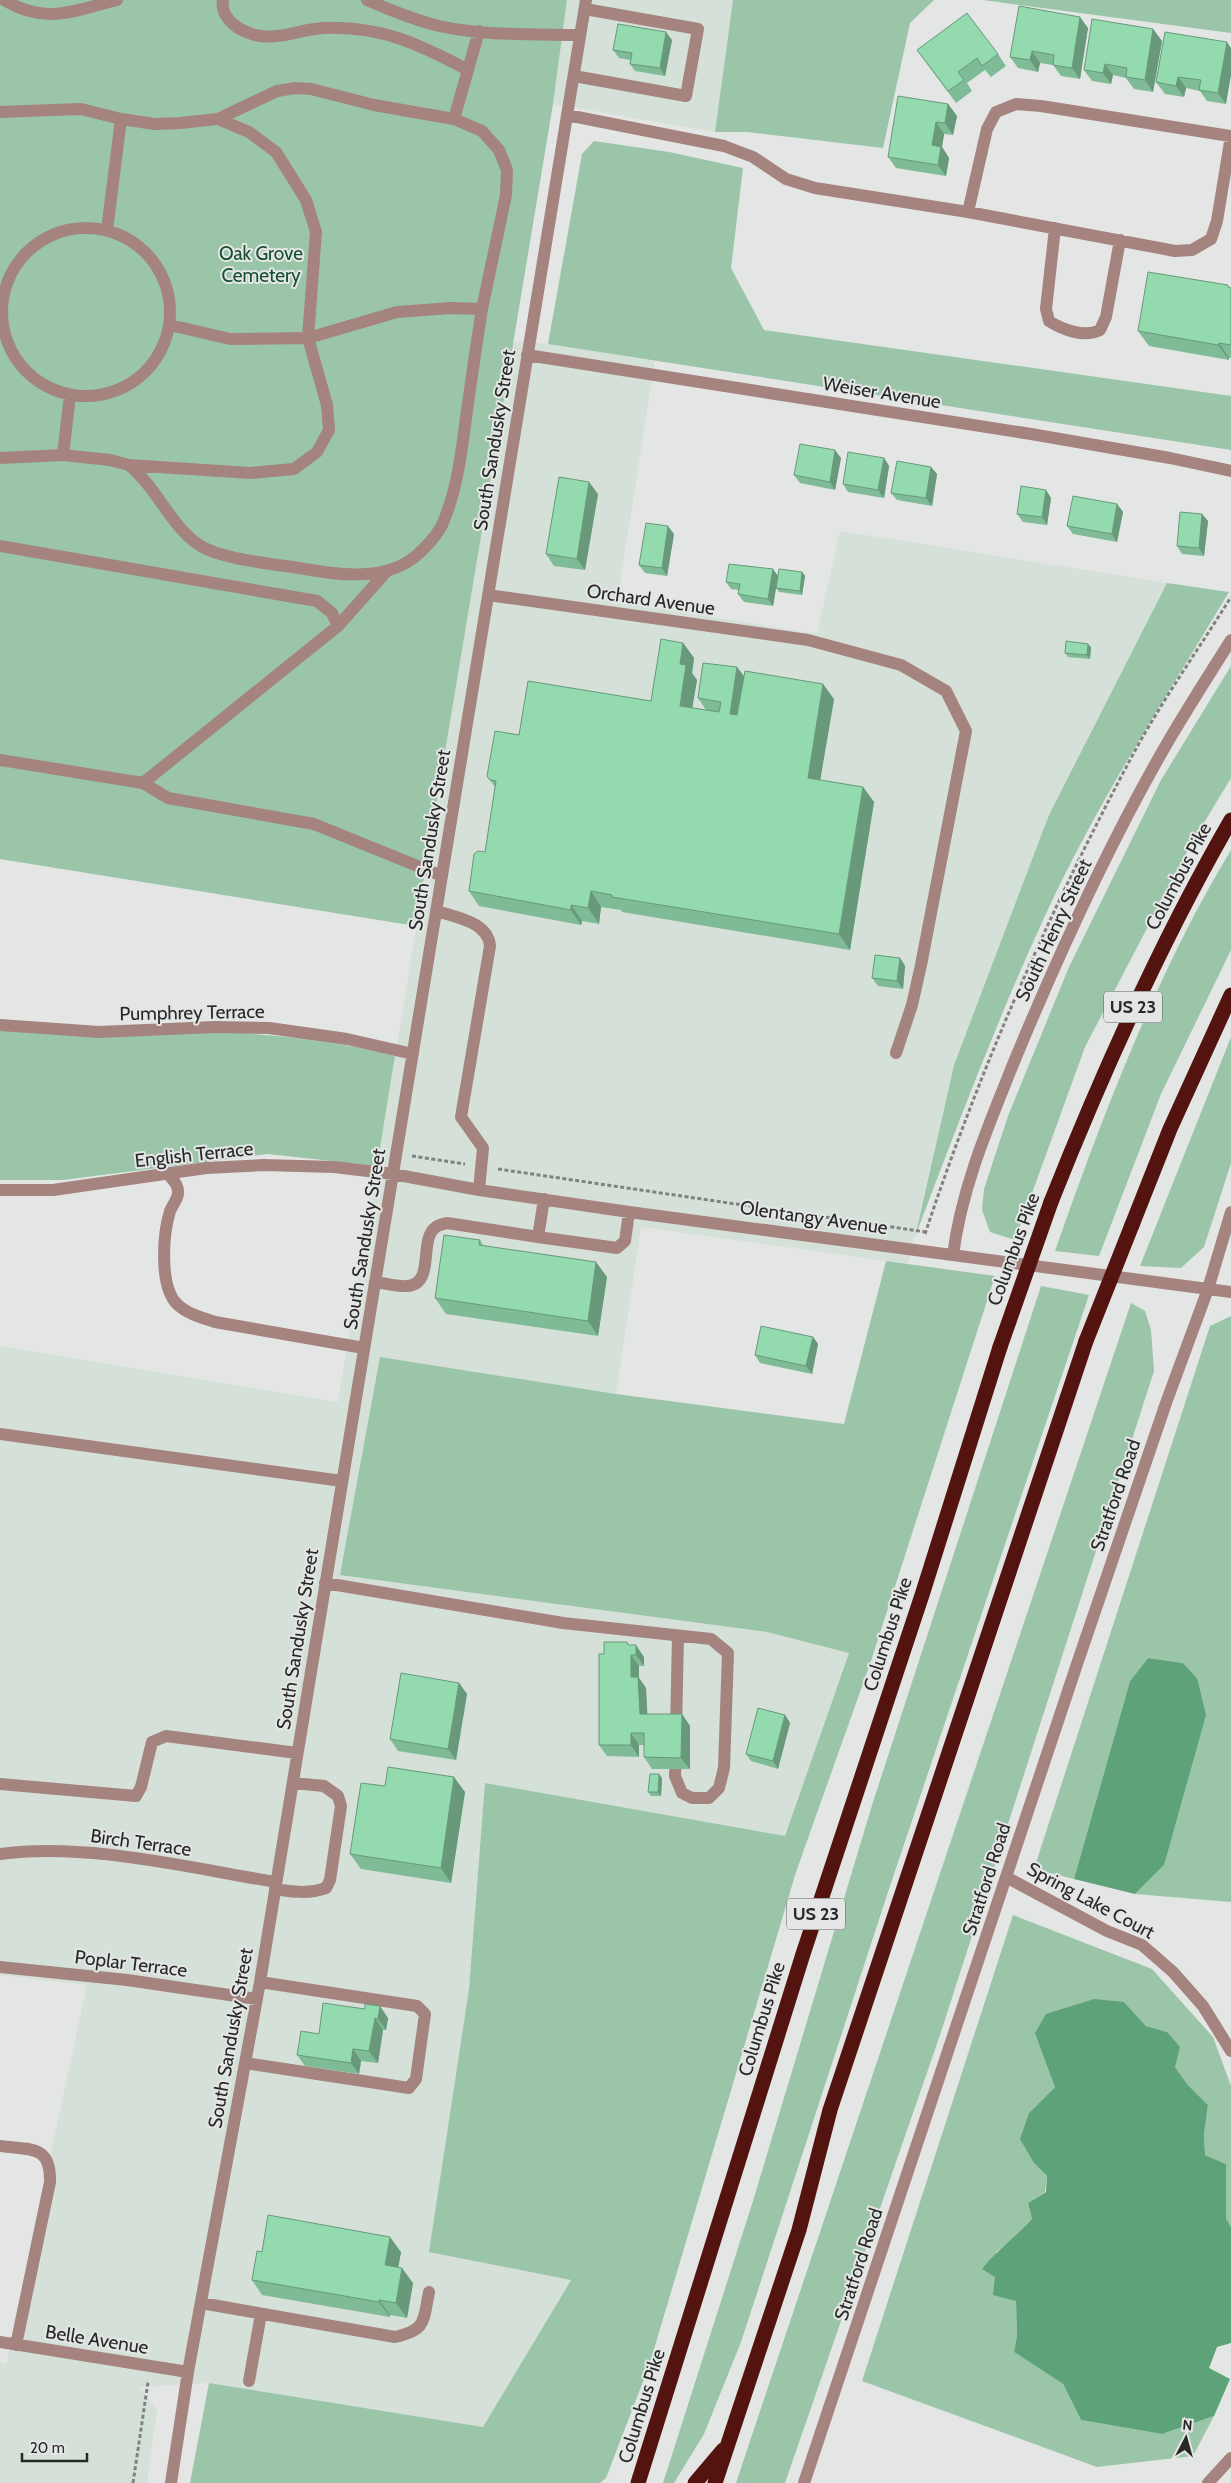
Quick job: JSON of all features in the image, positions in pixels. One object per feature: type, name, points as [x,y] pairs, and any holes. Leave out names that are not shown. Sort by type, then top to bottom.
[{"type":"highway","name":"Columbus Pike","points":[[638,2483],[803,1954],[923,1592],[1000,1346],[1051,1202],[1092,1097],[1130,1012],[1177,918],[1231,820]]},
{"type":"highway","points":[[715,2483],[799,2230],[830,2110],[1086,1342],[1170,1129],[1231,995]]},
{"type":"highway","points":[[695,2483],[727,2446]]},
{"type":"street","points":[[4,0],[34,14],[57,15],[118,0]]},
{"type":"street","points":[[223,0],[225,15],[235,26],[250,34],[269,37],[323,28],[374,32],[422,45],[468,70]]},
{"type":"street","points":[[367,0],[400,14],[440,26],[479,31],[580,36]]},
{"type":"street","points":[[574,76],[686,96],[698,29],[585,4]]},
{"type":"street","name":"South Sandusky Street","points":[[171,2483],[188,2372],[260,1982],[585,4]]},
{"type":"street","points":[[454,119],[479,31]]},
{"type":"street","points":[[0,112],[82,109],[121,119],[155,124],[218,119],[277,91],[295,88],[311,89],[374,105],[454,119],[482,131],[499,150],[507,170],[506,195],[482,309],[459,472],[441,527],[409,561],[387,571],[355,574],[314,570],[221,554],[199,545],[143,477],[129,466]]},
{"type":"street","points":[[567,115],[724,146],[753,157],[786,179],[815,188],[968,212],[1175,251],[1192,250],[1211,239],[1217,221],[1231,136],[1041,106],[1016,104],[996,112],[987,129],[968,212]]},
{"type":"street","points":[[107,230],[121,119]]},
{"type":"street","points":[[0,458],[63,455],[110,460],[129,466],[250,473],[294,469],[317,452],[328,430],[327,405],[308,338],[316,232],[306,200],[276,152],[249,132],[218,119]]},
{"type":"street","points":[[80,227],[107,230],[130,239],[149,256],[163,276],[170,300],[170,325],[161,351],[145,372],[122,388],[97,396],[70,394],[45,385],[24,369],[9,348],[2,322],[1,295],[12,270],[29,248],[53,234],[80,227]]},
{"type":"street","points":[[1055,228],[1046,309],[1049,321],[1061,329],[1093,334],[1100,330],[1106,317],[1120,240]]},
{"type":"street","points":[[170,325],[230,340],[308,338],[397,312],[452,308],[482,309]]},
{"type":"street","name":"Weiser Avenue","points":[[527,356],[1031,434],[1170,458],[1231,472]]},
{"type":"street","points":[[63,455],[70,394]]},
{"type":"street","points":[[0,546],[317,601],[332,613],[338,626]]},
{"type":"street","points":[[143,783],[338,626],[387,571]]},
{"type":"street","name":"Orchard Avenue","points":[[488,595],[808,640],[901,665],[946,691],[966,731],[921,965],[912,1005],[896,1053]]},
{"type":"street","name":"South Henry Street","points":[[953,1255],[958,1219],[970,1178],[1044,990],[1082,906],[1126,819],[1169,740],[1231,640]]},
{"type":"street","points":[[0,760],[143,783],[168,798],[314,824],[442,876]]},
{"type":"street","points":[[437,911],[482,927],[489,936],[490,946],[461,1117],[483,1148],[479,1190]]},
{"type":"street","name":"Pumphrey Terrace","points":[[0,1025],[99,1032],[215,1027],[269,1028],[347,1039],[413,1054]]},
{"type":"street","name":"English Terrace","points":[[0,1190],[53,1190],[206,1168],[264,1165],[334,1167],[393,1174]]},
{"type":"street","points":[[168,1174],[176,1183],[178,1194],[170,1212],[164,1260],[168,1288],[177,1304],[194,1314],[215,1322],[364,1348]]},
{"type":"street","name":"Olentangy Avenue","points":[[393,1174],[479,1190],[629,1212],[1231,1292]]},
{"type":"street","points":[[538,1237],[544,1200]]},
{"type":"street","points":[[375,1282],[408,1286],[418,1281],[424,1270],[430,1236],[436,1227],[447,1223],[617,1248],[625,1241],[629,1212]]},
{"type":"street","name":"Stratford Road","points":[[804,2483],[1163,1412],[1208,1289],[1231,1212]]},
{"type":"street","points":[[0,1434],[342,1481]]},
{"type":"street","points":[[325,1584],[564,1623],[711,1639],[728,1653],[724,1768],[719,1788],[709,1798],[692,1798],[682,1793],[675,1776],[678,1636]]},
{"type":"street","points":[[0,1784],[136,1796],[141,1787],[152,1742],[166,1736],[297,1753]]},
{"type":"street","name":"Birch Terrace","points":[[0,1854],[32,1850],[74,1852],[276,1885],[292,1892],[314,1893],[326,1888],[330,1880],[341,1806],[338,1796],[324,1786],[292,1783]]},
{"type":"street","name":"Spring Lake Court","points":[[1006,1877],[1107,1931],[1142,1945],[1173,1972],[1203,2006],[1231,2051]]},
{"type":"street","name":"Poplar Terrace","points":[[0,1968],[127,1980],[257,1999]]},
{"type":"street","points":[[245,2063],[409,2088],[416,2079],[425,2014],[417,2006],[260,1982]]},
{"type":"street","points":[[0,2146],[39,2151],[46,2158],[50,2171],[50,2182],[16,2345]]},
{"type":"street","points":[[201,2303],[395,2337],[414,2333],[422,2324],[429,2292]]},
{"type":"street","points":[[249,2381],[261,2314]]},
{"type":"street","name":"Belle Avenue","points":[[0,2342],[188,2372]]},
{"type":"street","points":[[1208,2483],[1231,2458]]},
{"type":"path","points":[[397,1154],[926,1232]]},
{"type":"path","points":[[133,2483],[150,2367]]},
{"type":"shaded area","points":[[567,0],[733,0],[715,132],[553,104]]},
{"type":"shaded area","points":[[513,341],[548,344],[655,361],[617,602],[817,634],[840,531],[1167,583],[1049,816],[954,1065],[908,1264],[641,1227],[616,1394],[380,1357],[767,1632],[849,1652],[785,1837],[485,1783],[469,1989],[430,2252],[571,2279],[483,2427],[209,2383],[139,2387],[157,2410],[147,2483],[0,2483],[0,2362],[6,2364],[87,1985],[0,1975],[0,1346],[338,1402]]},
{"type":"shaded area","points":[[1148,1658],[1183,1663],[1197,1678],[1206,1715],[1164,1865],[1135,1894],[1074,1879],[1130,1681]]},
{"type":"shaded area","points":[[1094,1999],[1124,2002],[1146,2026],[1167,2032],[1180,2047],[1175,2067],[1187,2084],[1208,2105],[1204,2134],[1205,2155],[1226,2164],[1226,2218],[1231,2227],[1231,2343],[1217,2347],[1209,2368],[1230,2379],[1214,2416],[1162,2434],[1081,2420],[1063,2384],[1014,2352],[1017,2336],[1016,2301],[993,2295],[995,2277],[982,2269],[1032,2219],[1028,2203],[1046,2192],[1047,2176],[1034,2163],[1020,2139],[1029,2113],[1055,2087],[1035,2033],[1046,2014]]},
{"type":"green space","name":"Oak Grove Cemetery","points":[[0,0],[567,0],[553,104],[416,926],[0,859]]},
{"type":"green space","points":[[733,0],[934,0],[910,23],[883,148],[747,132],[715,132]]},
{"type":"green space","points":[[983,0],[1231,0],[1231,33]]},
{"type":"green space","points":[[594,141],[669,152],[743,168],[731,268],[764,330],[1231,396],[1231,450],[548,344],[582,154]]},
{"type":"green space","points":[[1167,583],[1229,592],[1132,752],[1064,876],[1026,957],[993,1036],[915,1237],[954,1065],[1049,815]]},
{"type":"green space","points":[[1231,666],[1231,778],[1190,846],[1085,1047],[1015,1240],[990,1232],[982,1210],[984,1189],[1008,1116],[1069,967],[1161,780]]},
{"type":"green space","points":[[1231,850],[1231,950],[1161,1094],[1099,1256],[1055,1251],[1112,1097],[1155,995],[1204,897]]},
{"type":"green space","points":[[0,1030],[149,1030],[248,1034],[298,1038],[347,1045],[395,1056],[377,1166],[268,1154],[63,1180],[0,1180]]},
{"type":"green space","points":[[1231,1037],[1231,1163],[1204,1247],[1181,1268],[1140,1266]]},
{"type":"green space","points":[[886,1261],[995,1276],[870,1664],[796,1872],[649,2366],[606,2478],[600,2483],[190,2483],[209,2383],[483,2427],[571,2280],[429,2252],[469,1989],[485,1783],[785,1836],[849,1653],[767,1632],[340,1575],[380,1357],[616,1394],[844,1424]]},
{"type":"green space","points":[[1041,1286],[1089,1295],[888,1892],[741,2342],[704,2434],[674,2483],[663,2483],[753,2201],[873,1802]]},
{"type":"green space","points":[[1131,1303],[1145,1311],[1151,1330],[1154,1371],[941,2032],[785,2483],[736,2483]]},
{"type":"green space","points":[[1231,1316],[1231,1902],[1135,1894],[1164,1865],[1197,1678],[1183,1663],[1148,1658],[1130,1681],[1074,1879],[1034,1869],[1210,1326]]},
{"type":"green space","points":[[1013,1915],[1152,1969],[1213,2037],[1231,2086],[1231,2227],[1226,2218],[1226,2164],[1205,2155],[1204,2134],[1208,2105],[1187,2084],[1175,2067],[1167,2032],[1146,2026],[1124,2002],[1055,2087],[1029,2113],[1034,2163],[1047,2176],[1045,2192],[1028,2203],[1032,2219],[1014,2239],[996,2252],[995,2277],[1016,2300],[1017,2336],[1014,2352],[1063,2384],[1081,2420],[1162,2434],[1214,2416],[1193,2456],[1097,2467],[862,2381]]},
{"type":"building","points":[[1019,6],[1080,17],[1072,68],[1053,65],[1054,55],[1032,51],[1030,60],[1010,57]]},
{"type":"building","points":[[967,13],[998,54],[982,66],[977,58],[958,72],[964,80],[948,91],[917,50]]},
{"type":"building","points":[[1092,19],[1153,29],[1145,80],[1126,77],[1127,68],[1105,64],[1103,73],[1084,70]]},
{"type":"building","points":[[618,24],[666,32],[660,68],[630,64],[632,53],[613,50]]},
{"type":"building","points":[[1165,32],[1227,42],[1218,93],[1199,90],[1201,80],[1178,77],[1176,86],[1156,82]]},
{"type":"building","points":[[898,96],[948,104],[945,123],[936,122],[932,145],[941,147],[938,165],[888,157]]},
{"type":"building","points":[[1148,272],[1228,285],[1231,288],[1231,345],[1219,343],[1218,345],[1138,331]]},
{"type":"building","points":[[800,444],[835,450],[830,482],[794,475]]},
{"type":"building","points":[[848,452],[884,458],[878,490],[843,484]]},
{"type":"building","points":[[897,461],[931,467],[926,498],[891,493]]},
{"type":"building","points":[[559,477],[589,482],[577,559],[546,554]]},
{"type":"building","points":[[1021,486],[1046,490],[1042,517],[1017,514]]},
{"type":"building","points":[[1073,496],[1117,504],[1112,534],[1067,526]]},
{"type":"building","points":[[1180,512],[1202,514],[1199,548],[1177,546]]},
{"type":"building","points":[[646,523],[668,526],[662,568],[639,565]]},
{"type":"building","points":[[729,564],[773,569],[768,599],[738,594],[740,584],[726,582]]},
{"type":"building","points":[[779,569],[802,572],[800,591],[776,588]]},
{"type":"building","points":[[661,639],[683,643],[680,664],[686,665],[680,706],[719,712],[721,702],[698,698],[703,663],[737,667],[730,714],[737,715],[745,671],[823,684],[808,778],[863,787],[839,934],[612,897],[612,895],[591,891],[588,908],[571,905],[571,910],[469,891],[474,854],[478,851],[485,852],[496,781],[490,780],[487,776],[495,731],[519,735],[528,681],[651,701]]},
{"type":"building","points":[[1066,641],[1088,644],[1087,655],[1065,653]]},
{"type":"building","points":[[875,955],[900,958],[897,981],[872,978]]},
{"type":"building","points":[[444,1235],[480,1240],[479,1245],[596,1262],[588,1321],[435,1298]]},
{"type":"building","points":[[761,1326],[813,1337],[806,1366],[755,1355]]},
{"type":"building","points":[[604,1642],[627,1642],[628,1645],[636,1645],[636,1655],[631,1655],[631,1677],[638,1677],[640,1714],[682,1714],[681,1758],[644,1757],[644,1733],[631,1733],[631,1745],[599,1745],[599,1654],[604,1654]]},
{"type":"building","points":[[401,1673],[459,1683],[448,1749],[390,1739]]},
{"type":"building","points":[[758,1708],[785,1715],[773,1761],[746,1754]]},
{"type":"building","points":[[388,1767],[454,1777],[441,1868],[350,1854],[361,1783],[385,1786]]},
{"type":"building","points":[[650,1774],[659,1774],[658,1792],[648,1792]]},
{"type":"building","points":[[323,2003],[365,2009],[365,2004],[380,2006],[378,2019],[375,2018],[369,2051],[353,2049],[351,2063],[297,2055],[301,2031],[319,2034]]},
{"type":"building","points":[[268,2215],[390,2237],[385,2265],[402,2268],[396,2303],[379,2300],[379,2302],[252,2280],[257,2251],[262,2252]]}]
